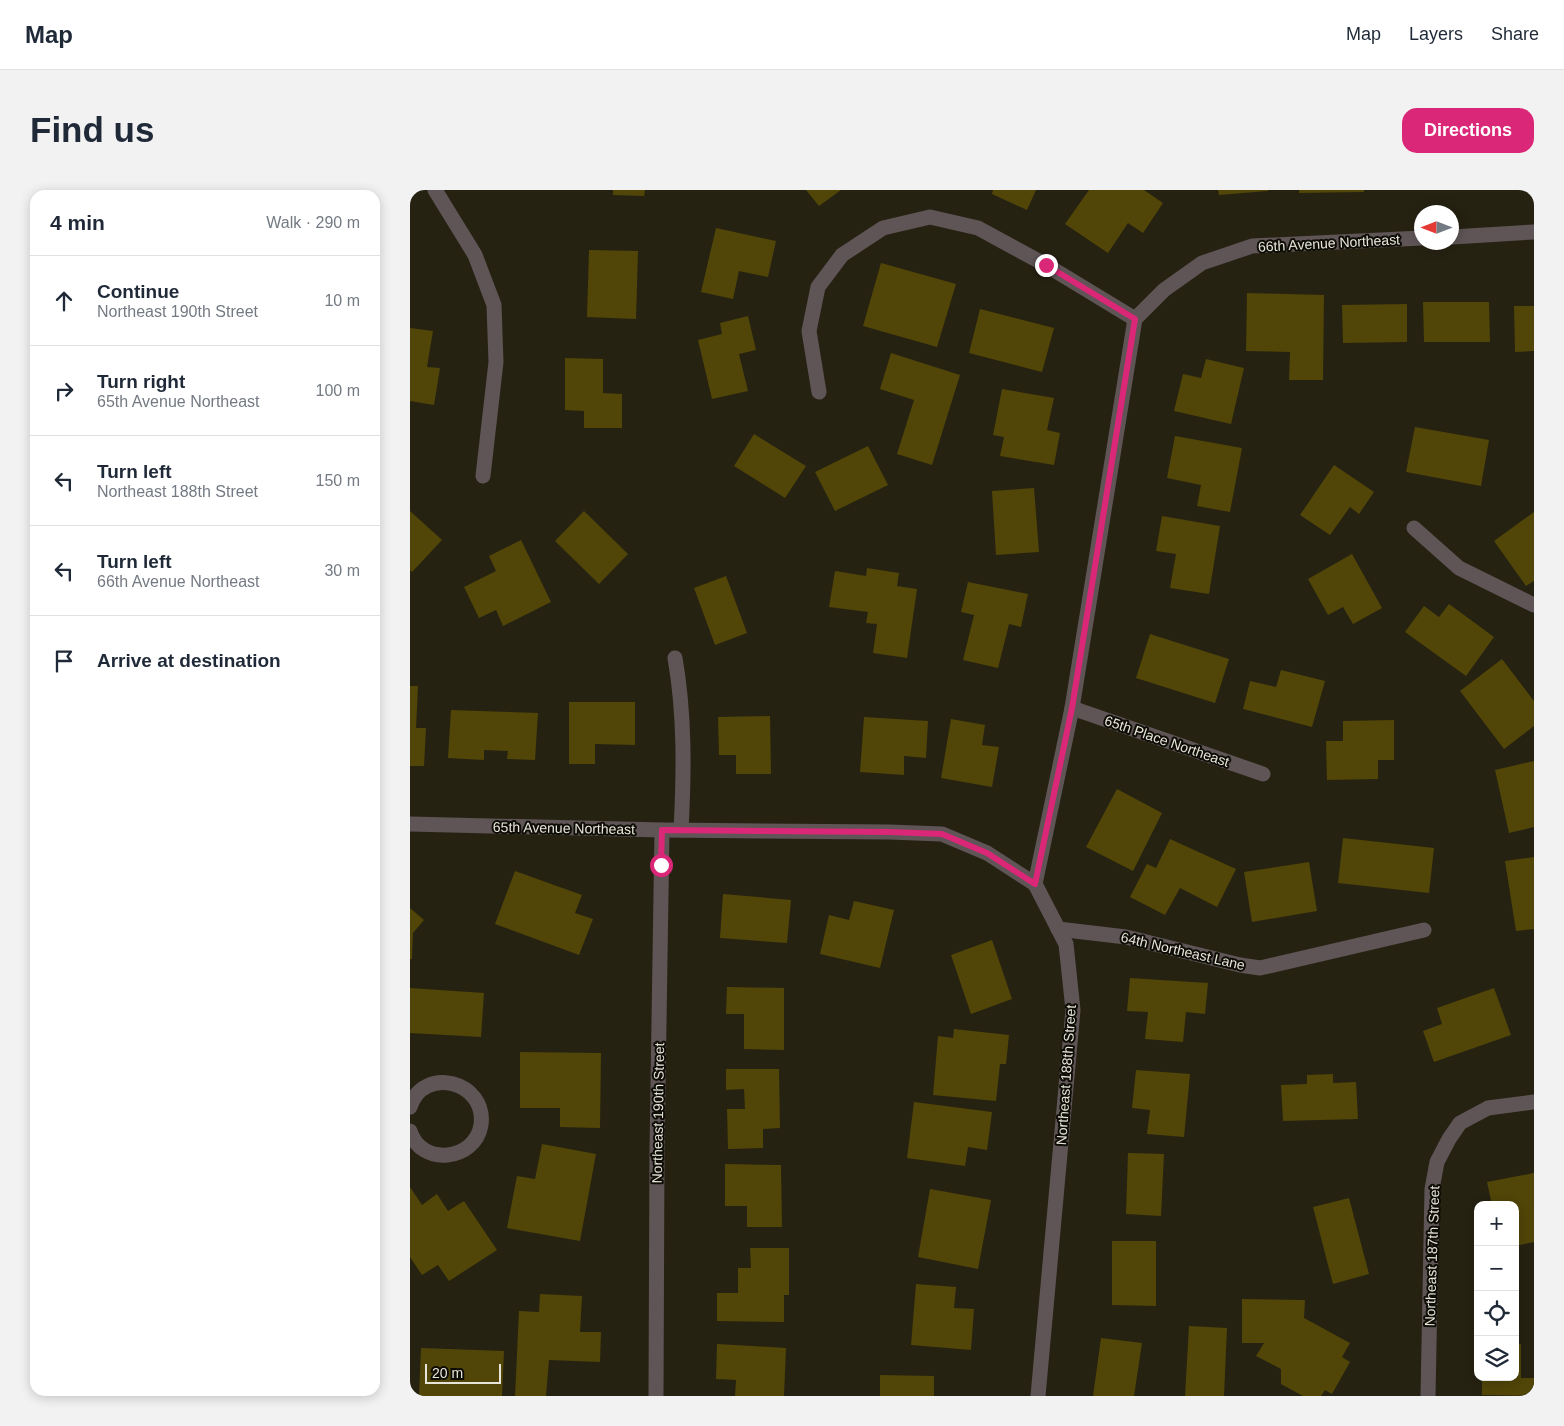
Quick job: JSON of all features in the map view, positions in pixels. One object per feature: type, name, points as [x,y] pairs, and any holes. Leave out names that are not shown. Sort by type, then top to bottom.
[{"type":"street","points":[[435,190],[475,255],[494,305],[496,362],[483,476]]},
{"type":"street","points":[[818,392],[809,332],[818,287],[842,255],[883,228],[930,217],[978,228],[1046,265],[1135,319],[1072,708],[1035,884]]},
{"type":"street","points":[[1459,237],[1534,232]]},
{"type":"street","name":"66th Avenue Northeast","points":[[1135,319],[1164,290],[1202,263],[1252,246],[1414,238]]},
{"type":"street","points":[[1414,528],[1459,568],[1534,606]]},
{"type":"street","points":[[675,658],[680,690],[683,791],[681,830]]},
{"type":"street","name":"65th Place Northeast","points":[[1072,708],[1263,774]]},
{"type":"street","name":"65th Avenue Northeast","points":[[410,824],[942,834],[987,853],[1035,884]]},
{"type":"street","name":"Northeast 190th Street","points":[[656,1396],[657,1160],[662,830]]},
{"type":"street","name":"Northeast 188th Street","points":[[1035,884],[1066,944],[1073,1010],[1038,1396]]},
{"type":"street","name":"64th Northeast Lane","points":[[1058,929],[1126,937],[1240,966],[1260,968],[1424,930]]},
{"type":"street","points":[[410,1107],[418,1093],[428,1086],[439,1082],[450,1082],[461,1086],[477,1102],[481,1113],[481,1125],[477,1136],[470,1145],[461,1152],[450,1155],[428,1152],[418,1145],[410,1131]]},
{"type":"street","name":"Northeast 187th Street","points":[[1428,1396],[1432,1189],[1437,1162],[1460,1123],[1488,1108],[1534,1102]]},
{"type":"building","points":[[613,190],[645,190],[644,196],[613,195]]},
{"type":"building","points":[[806,190],[841,190],[819,206]]},
{"type":"building","points":[[993,190],[1036,190],[1027,210],[992,194]]},
{"type":"building","points":[[1089,190],[1144,190],[1163,203],[1143,233],[1128,223],[1108,253],[1065,224]]},
{"type":"building","points":[[1218,190],[1268,190],[1268,191],[1219,195]]},
{"type":"building","points":[[1299,190],[1364,190],[1364,192],[1299,193]]},
{"type":"building","points":[[716,228],[776,241],[768,277],[739,271],[733,299],[701,292]]},
{"type":"building","points":[[589,250],[638,251],[636,319],[587,317]]},
{"type":"building","points":[[881,263],[956,284],[937,347],[863,326]]},
{"type":"building","points":[[1247,293],[1324,295],[1323,380],[1289,380],[1290,352],[1246,351]]},
{"type":"building","points":[[1423,302],[1489,302],[1490,342],[1424,342]]},
{"type":"building","points":[[1407,304],[1407,342],[1343,343],[1342,305]]},
{"type":"building","points":[[1514,306],[1534,306],[1534,351],[1515,352]]},
{"type":"building","points":[[980,309],[1054,328],[1042,372],[969,353]]},
{"type":"building","points":[[748,316],[756,350],[739,354],[748,391],[712,399],[698,340],[722,334],[720,323]]},
{"type":"building","points":[[410,328],[433,331],[427,367],[440,368],[434,405],[410,401]]},
{"type":"building","points":[[891,353],[960,375],[932,465],[897,454],[914,400],[880,389]]},
{"type":"building","points":[[565,358],[603,359],[603,393],[622,394],[622,428],[584,428],[584,411],[565,410]]},
{"type":"building","points":[[1206,359],[1244,368],[1231,424],[1174,411],[1183,374],[1201,378]]},
{"type":"building","points":[[1002,389],[1054,398],[1047,430],[1060,433],[1054,465],[1000,456],[1004,437],[993,435]]},
{"type":"building","points":[[1415,427],[1489,440],[1481,486],[1406,472]]},
{"type":"building","points":[[754,434],[806,466],[785,498],[734,466]]},
{"type":"building","points":[[1175,436],[1242,448],[1230,512],[1197,506],[1201,485],[1167,478]]},
{"type":"building","points":[[868,446],[888,485],[835,511],[815,472]]},
{"type":"building","points":[[1334,465],[1374,492],[1359,514],[1350,507],[1330,535],[1300,515]]},
{"type":"building","points":[[1034,488],[1039,552],[996,555],[992,491]]},
{"type":"building","points":[[410,511],[442,540],[412,572],[410,570]]},
{"type":"building","points":[[584,511],[628,554],[599,584],[555,541]]},
{"type":"building","points":[[1534,512],[1534,581],[1526,586],[1494,541]]},
{"type":"building","points":[[1162,516],[1220,526],[1209,594],[1170,588],[1176,554],[1156,551]]},
{"type":"building","points":[[521,540],[551,602],[503,626],[496,610],[479,618],[464,587],[496,571],[489,556]]},
{"type":"building","points":[[1352,554],[1382,608],[1353,624],[1343,607],[1328,615],[1308,579]]},
{"type":"building","points":[[867,568],[899,573],[897,586],[917,589],[907,658],[873,653],[877,624],[866,623],[868,612],[829,607],[835,571],[866,576]]},
{"type":"building","points":[[726,576],[747,633],[715,645],[694,588]]},
{"type":"building","points":[[968,582],[1028,594],[1021,627],[1009,624],[998,668],[963,660],[974,615],[961,612]]},
{"type":"building","points":[[1449,604],[1494,637],[1466,676],[1405,632],[1424,606],[1439,617]]},
{"type":"building","points":[[1150,634],[1229,659],[1215,703],[1136,678]]},
{"type":"building","points":[[1502,659],[1534,701],[1534,726],[1504,749],[1460,691]]},
{"type":"building","points":[[1281,670],[1325,681],[1312,727],[1243,709],[1250,681],[1276,687]]},
{"type":"building","points":[[410,686],[418,686],[416,728],[426,728],[424,766],[410,766]]},
{"type":"building","points":[[569,702],[635,702],[635,745],[595,744],[595,764],[569,764]]},
{"type":"building","points":[[451,710],[538,713],[535,760],[507,759],[508,751],[484,750],[484,760],[448,758]]},
{"type":"building","points":[[770,716],[771,774],[736,774],[736,755],[719,755],[718,717]]},
{"type":"building","points":[[864,717],[928,721],[926,758],[904,756],[904,775],[860,772]]},
{"type":"building","points":[[951,719],[985,725],[982,745],[999,747],[992,787],[941,778]]},
{"type":"building","points":[[1394,720],[1394,760],[1378,760],[1378,779],[1327,780],[1326,741],[1343,741],[1343,721]]},
{"type":"building","points":[[1534,761],[1534,827],[1509,833],[1495,770]]},
{"type":"building","points":[[1117,789],[1162,813],[1133,871],[1086,847]]},
{"type":"building","points":[[1343,838],[1434,848],[1429,893],[1338,883]]},
{"type":"building","points":[[1170,839],[1236,869],[1217,907],[1180,888],[1165,915],[1130,897],[1147,864],[1156,868]]},
{"type":"building","points":[[1534,857],[1534,929],[1516,931],[1505,861]]},
{"type":"building","points":[[1309,862],[1317,911],[1252,922],[1244,872]]},
{"type":"building","points":[[515,871],[582,895],[575,913],[593,919],[579,955],[495,924]]},
{"type":"building","points":[[723,894],[791,900],[787,943],[720,938]]},
{"type":"building","points":[[854,901],[894,910],[880,968],[820,954],[829,915],[849,920]]},
{"type":"building","points":[[410,908],[424,920],[413,933],[412,959],[410,959]]},
{"type":"building","points":[[992,940],[1012,999],[971,1014],[951,955]]},
{"type":"building","points":[[1130,978],[1208,983],[1205,1014],[1186,1012],[1183,1042],[1145,1039],[1148,1012],[1127,1011]]},
{"type":"building","points":[[727,987],[784,988],[784,1050],[744,1049],[744,1014],[726,1014]]},
{"type":"building","points":[[410,988],[484,993],[481,1037],[410,1033]]},
{"type":"building","points":[[1494,988],[1511,1035],[1434,1062],[1423,1031],[1442,1024],[1437,1008]]},
{"type":"building","points":[[954,1029],[1009,1035],[1006,1064],[1000,1064],[996,1101],[933,1095],[938,1036],[953,1038]]},
{"type":"building","points":[[520,1052],[601,1053],[600,1128],[560,1127],[560,1108],[520,1108]]},
{"type":"building","points":[[726,1069],[779,1069],[780,1128],[763,1129],[763,1148],[728,1149],[727,1109],[745,1109],[744,1089],[726,1090]]},
{"type":"building","points":[[1136,1070],[1190,1074],[1184,1137],[1147,1134],[1150,1110],[1132,1108]]},
{"type":"building","points":[[1333,1074],[1333,1083],[1356,1082],[1358,1119],[1283,1121],[1281,1085],[1307,1084],[1307,1075]]},
{"type":"building","points":[[914,1102],[992,1112],[987,1150],[968,1147],[965,1166],[907,1158]]},
{"type":"building","points":[[542,1144],[596,1154],[580,1241],[507,1228],[517,1176],[535,1179]]},
{"type":"building","points":[[1128,1153],[1164,1154],[1161,1216],[1126,1214]]},
{"type":"building","points":[[725,1164],[781,1165],[782,1227],[747,1227],[747,1206],[725,1206]]},
{"type":"building","points":[[1534,1173],[1534,1242],[1519,1245],[1519,1201],[1491,1201],[1487,1182]]},
{"type":"building","points":[[410,1187],[422,1205],[437,1194],[448,1211],[464,1201],[497,1250],[449,1281],[438,1265],[422,1275],[410,1257]]},
{"type":"building","points":[[930,1189],[991,1200],[978,1269],[918,1257]]},
{"type":"building","points":[[1349,1198],[1369,1274],[1333,1284],[1313,1207]]},
{"type":"building","points":[[1112,1241],[1156,1241],[1156,1306],[1112,1305]]},
{"type":"building","points":[[750,1248],[789,1248],[789,1295],[784,1295],[784,1322],[717,1321],[717,1293],[738,1293],[738,1268],[751,1268]]},
{"type":"building","points":[[916,1284],[956,1287],[954,1308],[974,1309],[971,1350],[911,1345]]},
{"type":"building","points":[[540,1294],[582,1296],[580,1332],[601,1332],[600,1362],[549,1360],[546,1396],[515,1396],[519,1311],[539,1312]]},
{"type":"building","points":[[1242,1299],[1305,1300],[1304,1318],[1350,1343],[1342,1357],[1350,1362],[1332,1394],[1325,1390],[1321,1396],[1303,1396],[1281,1384],[1281,1369],[1256,1356],[1264,1343],[1242,1343]]},
{"type":"building","points":[[1189,1326],[1227,1328],[1224,1396],[1185,1396]]},
{"type":"building","points":[[1101,1338],[1142,1343],[1134,1396],[1093,1396]]},
{"type":"building","points":[[717,1344],[786,1348],[784,1396],[735,1396],[736,1380],[716,1379]]},
{"type":"building","points":[[1519,1344],[1521,1344],[1521,1378],[1534,1378],[1534,1396],[1482,1395],[1482,1381],[1519,1381]]},
{"type":"building","points":[[421,1348],[504,1351],[502,1396],[419,1396]]},
{"type":"building","points":[[880,1375],[934,1376],[934,1396],[880,1396]]},
{"type":"route","points":[[661,865],[662,830],[942,834],[987,853],[1035,884],[1072,708],[1135,319],[1046,265]]}]
